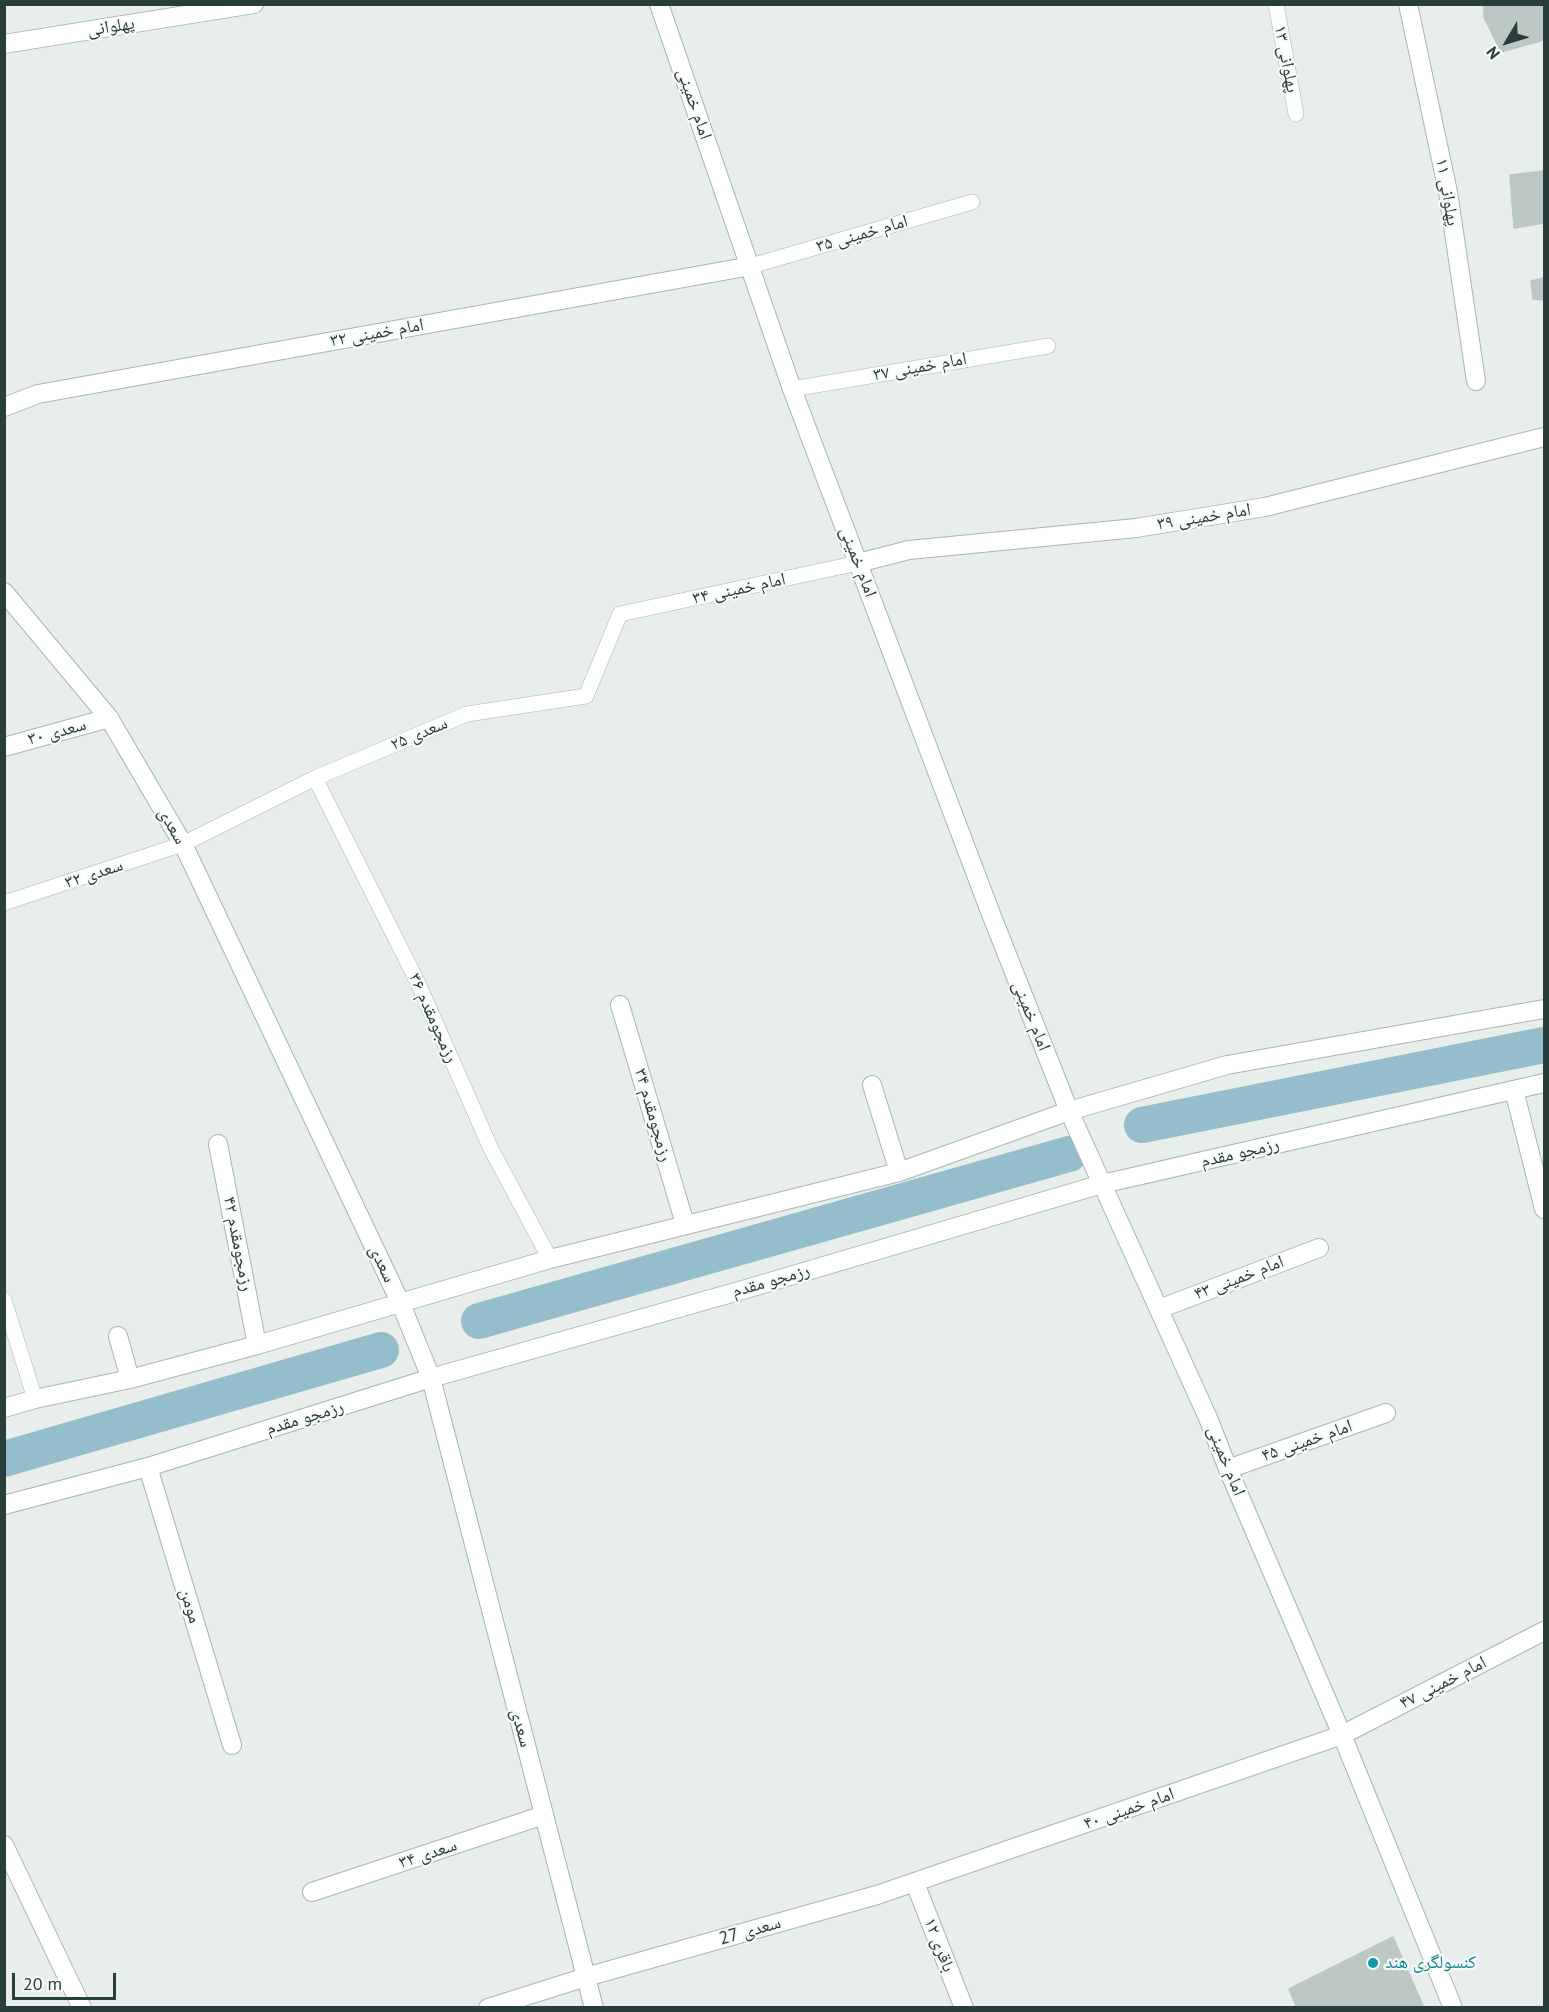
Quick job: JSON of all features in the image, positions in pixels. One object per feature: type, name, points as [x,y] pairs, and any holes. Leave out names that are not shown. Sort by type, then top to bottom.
[{"type":"street","name":"پهلوانی","points":[[4,44],[254,4]]},
{"type":"street","name":"امام خمینی","points":[[659,4],[792,388],[991,914],[1069,1112],[1208,1418],[1454,2007]]},
{"type":"street","name":"پهلوانی ۱۱","points":[[1408,4],[1448,192],[1476,381]]},
{"type":"street","name":"امام خمینی ۳۲","points":[[4,407],[38,394],[751,266]]},
{"type":"street","name":"امام خمینی ۳۹","points":[[858,563],[909,550],[1136,528],[1265,507],[1545,437]]},
{"type":"street","name":"سعدی","points":[[4,592],[109,718],[183,844],[401,1304],[431,1378],[594,2007]]},
{"type":"street","name":"سعدی ۳۰","points":[[4,747],[109,718]]},
{"type":"street","name":"رزمجومقدم ۳۴","points":[[620,1005],[685,1224]]},
{"type":"street","points":[[4,1408],[130,1379],[257,1345],[550,1259],[899,1172],[1069,1112],[1227,1065],[1545,1009]]},
{"type":"street","name":"رزمجو مقدم","points":[[4,1505],[147,1467],[431,1378],[746,1289],[1102,1184],[1545,1083]]},
{"type":"street","points":[[872,1085],[899,1172]]},
{"type":"street","points":[[1514,1090],[1545,1209]]},
{"type":"street","name":"رزمجومقدم ۴۲","points":[[218,1144],[257,1345]]},
{"type":"street","name":"امام خمینی ۴۳","points":[[1159,1308],[1319,1248]]},
{"type":"street","points":[[118,1336],[130,1379]]},
{"type":"street","name":"امام خمینی ۴۵","points":[[1228,1469],[1386,1413]]},
{"type":"street","name":"مومن","points":[[147,1467],[232,1745]]},
{"type":"street","name":"امام خمینی ۴۷","points":[[1342,1735],[1545,1631]]},
{"type":"street","name":"امام خمینی ۴۰","points":[[915,1883],[1342,1735]]},
{"type":"street","name":"سعدی ۳۴","points":[[312,1892],[544,1815]]},
{"type":"street","points":[[4,1845],[82,2007]]},
{"type":"street","name":"سعدی 27","points":[[488,2007],[586,1977],[877,1896],[915,1883]]},
{"type":"street","name":"باقری ۱۲","points":[[915,1883],[964,2007]]},
{"type":"lane","name":"پهلوانی ۱۳","points":[[1276,4],[1296,114]]},
{"type":"lane","name":"امام خمینی ۳۵","points":[[751,266],[972,202]]},
{"type":"lane","name":"امام خمینی ۳۷","points":[[792,388],[1048,346]]},
{"type":"lane","name":"امام خمینی ۳۴","points":[[620,614],[858,563]]},
{"type":"lane","name":"سعدی ۲۵","points":[[183,844],[315,778],[467,714],[586,696],[620,614]]},
{"type":"lane","name":"رزمجومقدم ۳۶","points":[[315,778],[417,981],[491,1149],[550,1259]]},
{"type":"lane","name":"سعدی ۳۲","points":[[4,903],[183,844]]},
{"type":"lane","points":[[4,1300],[35,1400]]},
{"type":"building","points":[[1484,4],[1544,4],[1544,40],[1501,52],[1484,17]]},
{"type":"building","points":[[1544,171],[1544,223],[1514,228],[1510,175]]},
{"type":"building","points":[[1544,278],[1544,300],[1533,299],[1531,281]]},
{"type":"building","name":"کنسولگری هند","points":[[1393,1937],[1424,2008],[1297,2008],[1289,1989]]},
{"type":"waterway","points":[[1142,1125],[1544,1045]]},
{"type":"waterway","points":[[479,1321],[1069,1154]]},
{"type":"waterway","points":[[4,1459],[381,1350]]},
{"type":"place","name":"کنسولگری هند","points":[[1373,1963]]}]
